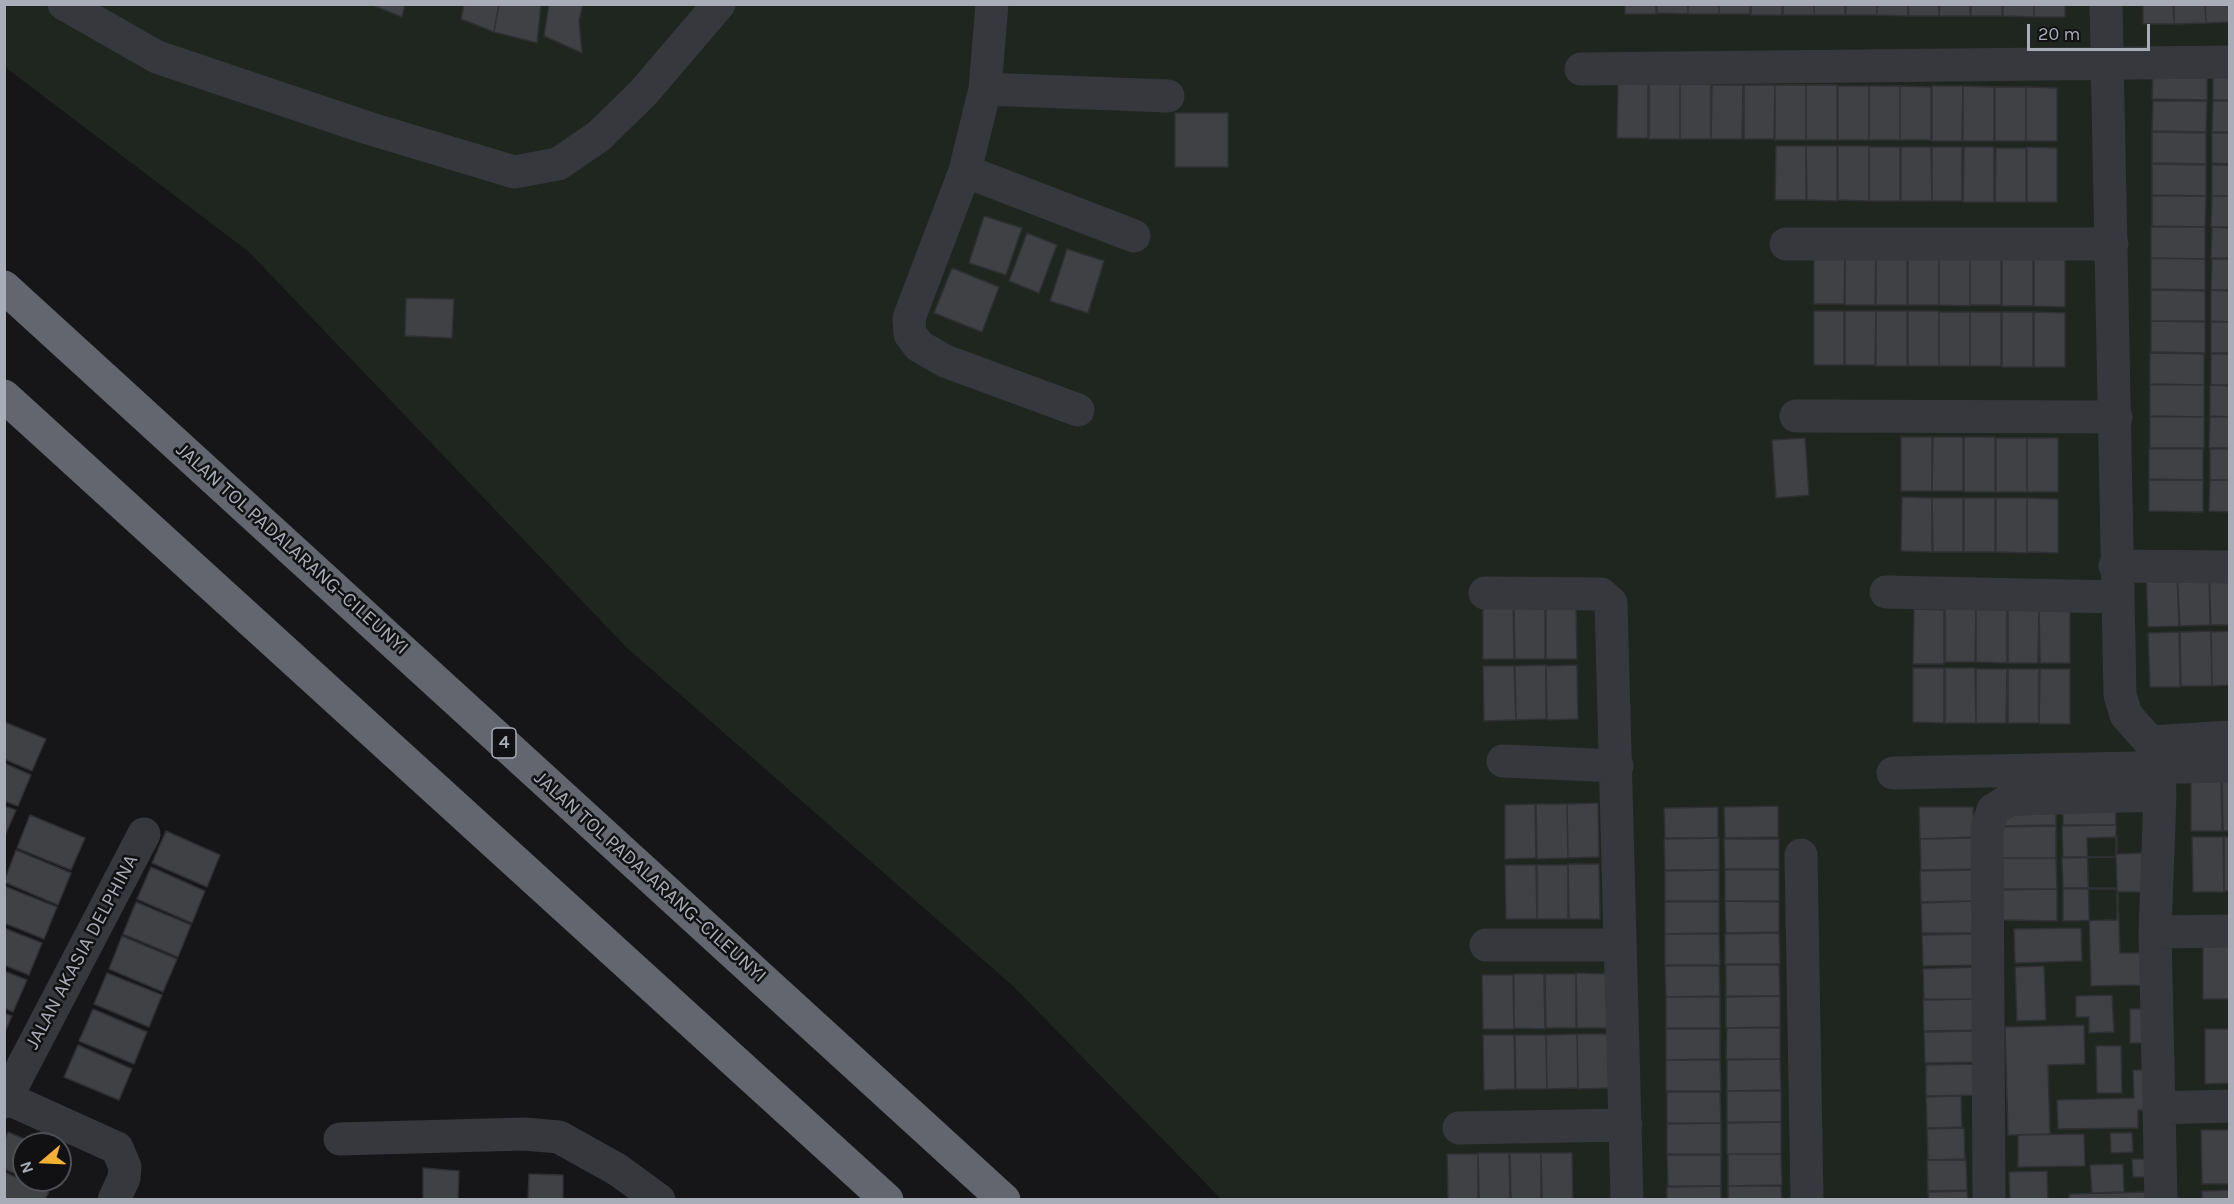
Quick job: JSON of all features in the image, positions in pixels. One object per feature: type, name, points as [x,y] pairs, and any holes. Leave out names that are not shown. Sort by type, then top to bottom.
[{"type":"highway","name":"JALAN TOL PADALARANG–CILEUNYI","points":[[4,287],[1004,1200]]},
{"type":"highway","points":[[4,396],[887,1200]]},
{"type":"street","points":[[64,5],[157,57],[368,128],[514,172],[558,164],[600,136],[643,93],[719,4]]},
{"type":"street","points":[[992,4],[985,89],[965,171],[909,318],[910,334],[919,346],[945,361],[1078,410]]},
{"type":"street","points":[[2106,4],[2120,695],[2126,715],[2156,768],[2155,932],[2161,1200]]},
{"type":"street","points":[[1581,69],[2229,62]]},
{"type":"street","points":[[985,89],[1168,96]]},
{"type":"street","points":[[965,171],[1134,236]]},
{"type":"street","points":[[1786,244],[2112,244]]},
{"type":"street","points":[[1796,416],[2116,417]]},
{"type":"street","points":[[1886,592],[2116,582],[2229,567]]},
{"type":"street","points":[[1485,593],[1601,594],[1611,603],[1617,766],[1618,945],[1627,1200]]},
{"type":"street","points":[[1989,1200],[1987,828],[1993,810],[2009,800],[2023,799],[2156,768],[2229,737]]},
{"type":"street","points":[[1503,761],[1617,766]]},
{"type":"street","points":[[1893,773],[2229,766]]},
{"type":"street","name":"JALAN AKASIA DELPHINA","points":[[5,1099],[144,834]]},
{"type":"street","points":[[1801,855],[1807,1200]]},
{"type":"street","points":[[2155,932],[2229,931]]},
{"type":"street","points":[[1486,945],[1618,945]]},
{"type":"street","points":[[5,1099],[117,1148],[125,1167],[124,1178],[114,1200]]},
{"type":"street","points":[[2158,1108],[2229,1106]]},
{"type":"street","points":[[1459,1128],[1626,1125]]},
{"type":"street","points":[[340,1139],[524,1134],[559,1137],[618,1170],[659,1200]]},
{"type":"shaded area","points":[[4,5],[2229,5],[2229,1199],[1221,1199],[1013,986],[627,648],[249,252],[5,67]]},
{"type":"building","points":[[370,4],[405,4],[402,17]]},
{"type":"building","points":[[464,4],[499,4],[494,32],[461,19]]},
{"type":"building","points":[[499,4],[541,4],[537,43],[494,32]]},
{"type":"building","points":[[549,4],[583,4],[579,21],[582,53],[544,36]]},
{"type":"building","points":[[1625,4],[1656,4],[1656,14],[1625,14]]},
{"type":"building","points":[[1657,4],[1688,4],[1688,14],[1657,13]]},
{"type":"building","points":[[1688,4],[1719,4],[1719,14],[1688,14]]},
{"type":"building","points":[[1719,4],[1750,4],[1750,14],[1719,14]]},
{"type":"building","points":[[1751,4],[1782,4],[1782,15],[1751,15]]},
{"type":"building","points":[[1783,4],[1814,4],[1814,15],[1783,15]]},
{"type":"building","points":[[1814,4],[1845,4],[1845,15],[1814,15]]},
{"type":"building","points":[[1846,4],[1877,4],[1877,15],[1846,15]]},
{"type":"building","points":[[1877,4],[1908,4],[1908,16],[1877,15]]},
{"type":"building","points":[[1908,4],[1939,4],[1939,16],[1909,16]]},
{"type":"building","points":[[1940,4],[1970,4],[1970,16],[1939,16]]},
{"type":"building","points":[[1971,4],[2002,4],[2002,16],[1971,16]]},
{"type":"building","points":[[2003,4],[2034,4],[2034,17],[2003,16]]},
{"type":"building","points":[[2034,4],[2065,4],[2065,17],[2034,17]]},
{"type":"building","points":[[2143,4],[2173,4],[2174,24],[2143,24]]},
{"type":"building","points":[[2174,4],[2205,4],[2206,23],[2174,24]]},
{"type":"building","points":[[2205,4],[2230,4],[2230,22],[2206,23]]},
{"type":"building","points":[[2153,68],[2207,69],[2207,100],[2152,99]]},
{"type":"building","points":[[2213,69],[2230,69],[2230,100],[2213,100]]},
{"type":"building","points":[[1618,84],[1648,84],[1648,138],[1617,138]]},
{"type":"building","points":[[1649,84],[1680,84],[1680,139],[1649,139]]},
{"type":"building","points":[[1680,84],[1711,84],[1711,139],[1680,139]]},
{"type":"building","points":[[1712,85],[1743,85],[1742,139],[1711,139]]},
{"type":"building","points":[[1744,85],[1775,85],[1774,139],[1744,139]]},
{"type":"building","points":[[1775,85],[1806,85],[1806,140],[1775,140]]},
{"type":"building","points":[[1806,85],[1837,85],[1837,140],[1806,140]]},
{"type":"building","points":[[1838,86],[1869,86],[1869,140],[1838,140]]},
{"type":"building","points":[[1869,86],[1900,86],[1900,140],[1869,140]]},
{"type":"building","points":[[1900,86],[1931,87],[1931,140],[1900,140]]},
{"type":"building","points":[[1932,86],[1963,86],[1962,141],[1932,141]]},
{"type":"building","points":[[1963,86],[1994,87],[1994,141],[1963,141]]},
{"type":"building","points":[[1995,87],[2026,87],[2026,141],[1995,141]]},
{"type":"building","points":[[2026,87],[2057,88],[2057,141],[2026,141]]},
{"type":"building","points":[[2153,101],[2207,101],[2206,132],[2152,131]]},
{"type":"building","points":[[2213,101],[2230,101],[2230,132],[2212,132]]},
{"type":"building","points":[[1175,113],[1228,113],[1228,167],[1175,167]]},
{"type":"building","points":[[2152,132],[2206,133],[2206,164],[2152,163]]},
{"type":"building","points":[[2212,133],[2230,133],[2230,164],[2212,163]]},
{"type":"building","points":[[1776,146],[1806,146],[1806,200],[1775,200]]},
{"type":"building","points":[[1806,146],[1837,146],[1837,201],[1807,200]]},
{"type":"building","points":[[1838,146],[1869,146],[1869,201],[1838,200]]},
{"type":"building","points":[[1869,147],[1900,147],[1900,201],[1869,201]]},
{"type":"building","points":[[1901,147],[1931,147],[1932,201],[1901,201]]},
{"type":"building","points":[[1932,147],[1962,147],[1962,201],[1932,201]]},
{"type":"building","points":[[1964,147],[1994,147],[1994,202],[1963,202]]},
{"type":"building","points":[[2027,147],[2057,148],[2057,202],[2027,202]]},
{"type":"building","points":[[1996,148],[2026,148],[2026,202],[1995,202]]},
{"type":"building","points":[[2152,164],[2206,165],[2206,196],[2152,195]]},
{"type":"building","points":[[2212,165],[2230,165],[2230,196],[2212,196]]},
{"type":"building","points":[[2152,196],[2206,196],[2205,227],[2152,226]]},
{"type":"building","points":[[2212,196],[2230,196],[2230,227],[2211,227]]},
{"type":"building","points":[[984,216],[1022,228],[1006,275],[969,263]]},
{"type":"building","points":[[2151,227],[2205,227],[2205,259],[2151,258]]},
{"type":"building","points":[[2212,227],[2230,228],[2230,258],[2211,258]]},
{"type":"building","points":[[1027,233],[1057,245],[1039,293],[1009,281]]},
{"type":"building","points":[[1067,249],[1104,261],[1088,313],[1050,301]]},
{"type":"building","points":[[1814,250],[1845,250],[1844,304],[1814,304]]},
{"type":"building","points":[[1845,250],[1876,250],[1875,305],[1845,305]]},
{"type":"building","points":[[1876,250],[1907,250],[1907,305],[1876,305]]},
{"type":"building","points":[[1908,251],[1939,251],[1939,305],[1908,305]]},
{"type":"building","points":[[1939,251],[1970,251],[1970,306],[1939,305]]},
{"type":"building","points":[[2002,251],[2033,252],[2033,306],[2002,306]]},
{"type":"building","points":[[1970,252],[2001,252],[2001,305],[1970,305]]},
{"type":"building","points":[[2034,252],[2065,252],[2065,307],[2034,306]]},
{"type":"building","points":[[2151,258],[2205,259],[2205,290],[2151,289]]},
{"type":"building","points":[[2212,259],[2230,259],[2230,290],[2211,290]]},
{"type":"building","points":[[952,268],[999,287],[982,332],[934,313]]},
{"type":"building","points":[[2151,290],[2205,291],[2205,321],[2151,321]]},
{"type":"building","points":[[2211,290],[2230,291],[2230,322],[2211,321]]},
{"type":"building","points":[[406,298],[454,299],[452,338],[405,336]]},
{"type":"building","points":[[1814,311],[1844,311],[1844,365],[1814,365]]},
{"type":"building","points":[[1845,311],[1876,311],[1875,365],[1845,365]]},
{"type":"building","points":[[1876,311],[1907,311],[1907,366],[1876,366]]},
{"type":"building","points":[[1908,311],[1939,311],[1939,366],[1908,366]]},
{"type":"building","points":[[1939,312],[1970,312],[1970,366],[1939,366]]},
{"type":"building","points":[[1970,312],[2001,312],[2001,366],[1970,366]]},
{"type":"building","points":[[2002,312],[2033,312],[2033,367],[2002,367]]},
{"type":"building","points":[[2034,312],[2065,313],[2065,367],[2034,367]]},
{"type":"building","points":[[2151,321],[2205,322],[2205,353],[2151,352]]},
{"type":"building","points":[[2211,322],[2230,322],[2230,353],[2211,353]]},
{"type":"building","points":[[2150,353],[2204,354],[2204,385],[2150,384]]},
{"type":"building","points":[[2211,354],[2230,354],[2230,385],[2211,385]]},
{"type":"building","points":[[2150,385],[2204,385],[2204,417],[2150,416]]},
{"type":"building","points":[[2210,385],[2230,386],[2230,417],[2210,416]]},
{"type":"building","points":[[2150,417],[2204,417],[2204,448],[2150,448]]},
{"type":"building","points":[[2210,417],[2230,417],[2230,448],[2209,448]]},
{"type":"building","points":[[1901,437],[1932,437],[1932,491],[1901,491]]},
{"type":"building","points":[[1933,437],[1963,437],[1963,491],[1932,491]]},
{"type":"building","points":[[1964,437],[1995,437],[1995,492],[1964,492]]},
{"type":"building","points":[[1805,438],[1809,495],[1776,498],[1772,440]]},
{"type":"building","points":[[1996,438],[2027,438],[2027,492],[1996,492]]},
{"type":"building","points":[[2027,438],[2058,438],[2058,492],[2027,492]]},
{"type":"building","points":[[2149,449],[2203,449],[2203,480],[2149,479]]},
{"type":"building","points":[[2210,449],[2230,449],[2230,480],[2210,480]]},
{"type":"building","points":[[2149,480],[2203,480],[2203,512],[2149,511]]},
{"type":"building","points":[[2210,480],[2230,480],[2230,512],[2209,511]]},
{"type":"building","points":[[1902,497],[1932,498],[1932,552],[1901,551]]},
{"type":"building","points":[[1932,498],[1963,498],[1963,552],[1933,552]]},
{"type":"building","points":[[1964,498],[1995,498],[1995,552],[1964,552]]},
{"type":"building","points":[[1996,498],[2027,498],[2027,553],[1996,552]]},
{"type":"building","points":[[2027,498],[2058,499],[2058,553],[2027,552]]},
{"type":"building","points":[[2230,570],[2230,625],[2211,625],[2209,571]]},
{"type":"building","points":[[2209,571],[2210,625],[2180,626],[2177,572]]},
{"type":"building","points":[[2146,572],[2177,572],[2179,626],[2148,627]]},
{"type":"building","points":[[1576,604],[1577,659],[1546,659],[1546,605]]},
{"type":"building","points":[[1483,605],[1513,605],[1514,659],[1483,659]]},
{"type":"building","points":[[1514,605],[1545,605],[1545,659],[1515,659]]},
{"type":"building","points":[[1945,608],[1976,608],[1975,662],[1945,662]]},
{"type":"building","points":[[1976,608],[2007,608],[2007,663],[1976,662]]},
{"type":"building","points":[[2008,608],[2039,609],[2038,663],[2008,663]]},
{"type":"building","points":[[2039,608],[2070,609],[2070,663],[2040,663]]},
{"type":"building","points":[[1914,609],[1944,610],[1944,664],[1913,664]]},
{"type":"building","points":[[2211,631],[2212,686],[2181,686],[2180,632]]},
{"type":"building","points":[[2230,631],[2230,685],[2212,686],[2211,632]]},
{"type":"building","points":[[2179,632],[2180,687],[2150,687],[2148,633]]},
{"type":"building","points":[[1546,665],[1546,719],[1516,720],[1515,666]]},
{"type":"building","points":[[1577,665],[1578,719],[1547,720],[1546,666]]},
{"type":"building","points":[[1483,666],[1514,666],[1516,720],[1484,721]]},
{"type":"building","points":[[1913,668],[1944,668],[1944,723],[1913,722]]},
{"type":"building","points":[[1945,668],[1975,668],[1976,723],[1945,723]]},
{"type":"building","points":[[1976,669],[2007,669],[2006,723],[1976,723]]},
{"type":"building","points":[[2008,669],[2039,669],[2039,723],[2008,723]]},
{"type":"building","points":[[2040,669],[2070,669],[2070,724],[2039,724]]},
{"type":"building","points":[[4,722],[46,739],[32,771],[4,759]]},
{"type":"building","points":[[4,763],[31,775],[18,806],[4,801]]},
{"type":"building","points":[[2221,776],[2222,831],[2191,831],[2191,777]]},
{"type":"building","points":[[2222,777],[2230,777],[2230,831],[2223,831]]},
{"type":"building","points":[[2115,797],[2116,825],[2063,825],[2063,799]]},
{"type":"building","points":[[2056,801],[2056,825],[2002,826],[2005,804]]},
{"type":"building","points":[[1598,803],[1599,857],[1568,858],[1567,804]]},
{"type":"building","points":[[1535,804],[1536,858],[1505,859],[1505,805]]},
{"type":"building","points":[[1536,804],[1567,804],[1568,858],[1537,859]]},
{"type":"building","points":[[4,806],[16,810],[4,838]]},
{"type":"building","points":[[1778,806],[1778,837],[1725,838],[1724,807]]},
{"type":"building","points":[[1718,807],[1718,838],[1665,838],[1664,808]]},
{"type":"building","points":[[1919,807],[1973,807],[1974,837],[1920,839]]},
{"type":"building","points":[[30,815],[85,838],[71,870],[17,848]]},
{"type":"building","points":[[2116,825],[2116,857],[2063,857],[2062,826]]},
{"type":"building","points":[[2056,826],[2056,858],[2002,858],[2002,827]]},
{"type":"building","points":[[166,831],[220,855],[207,887],[152,863]]},
{"type":"building","points":[[2117,837],[2117,854],[2143,853],[2144,892],[2118,892],[2120,953],[2144,953],[2144,985],[2091,986],[2087,838]]},
{"type":"building","points":[[2192,837],[2223,837],[2224,892],[2193,892]]},
{"type":"building","points":[[2224,837],[2230,837],[2230,891],[2224,891]]},
{"type":"building","points":[[1719,838],[1719,870],[1665,870],[1664,839]]},
{"type":"building","points":[[1974,838],[1974,869],[1921,870],[1920,839]]},
{"type":"building","points":[[1724,839],[1779,839],[1779,869],[1725,869]]},
{"type":"building","points":[[16,850],[71,873],[58,905],[4,882]]},
{"type":"building","points":[[2116,857],[2117,888],[2063,888],[2062,858]]},
{"type":"building","points":[[2002,858],[2056,858],[2057,889],[2003,889]]},
{"type":"building","points":[[1568,864],[1599,864],[1600,919],[1569,919]]},
{"type":"building","points":[[1505,865],[1536,865],[1537,919],[1506,919]]},
{"type":"building","points":[[1537,865],[1568,865],[1568,919],[1537,919]]},
{"type":"building","points":[[151,867],[205,891],[192,923],[137,899]]},
{"type":"building","points":[[1719,870],[1719,901],[1665,901],[1665,871]]},
{"type":"building","points":[[1725,870],[1779,870],[1779,901],[1725,901]]},
{"type":"building","points":[[1975,870],[1975,901],[1921,902],[1920,871]]},
{"type":"building","points":[[4,886],[57,907],[44,939],[4,923]]},
{"type":"building","points":[[2057,889],[2057,921],[2003,920],[2002,890]]},
{"type":"building","points":[[2063,889],[2117,889],[2117,920],[2063,921]]},
{"type":"building","points":[[1725,901],[1779,902],[1779,932],[1726,933]]},
{"type":"building","points":[[1975,901],[1976,933],[1922,933],[1921,903]]},
{"type":"building","points":[[136,902],[191,925],[178,957],[123,934]]},
{"type":"building","points":[[1665,902],[1719,902],[1719,933],[1665,934]]},
{"type":"building","points":[[4,928],[42,943],[29,975],[4,965]]},
{"type":"building","points":[[2081,928],[2082,961],[2015,963],[2014,929]]},
{"type":"building","points":[[1779,933],[1780,964],[1725,964],[1725,934]]},
{"type":"building","points":[[1665,934],[1719,934],[1720,965],[1665,965]]},
{"type":"building","points":[[1976,934],[1976,965],[1923,966],[1922,935]]},
{"type":"building","points":[[122,936],[177,959],[163,992],[109,969]]},
{"type":"building","points":[[2203,945],[2230,945],[2230,999],[2203,999]]},
{"type":"building","points":[[1726,965],[1779,965],[1780,996],[1726,996]]},
{"type":"building","points":[[1665,966],[1719,966],[1720,996],[1666,997]]},
{"type":"building","points":[[2044,966],[2046,1020],[2017,1021],[2015,967]]},
{"type":"building","points":[[1977,967],[1977,999],[1924,999],[1923,969]]},
{"type":"building","points":[[4,971],[27,980],[13,1012],[4,1008]]},
{"type":"building","points":[[107,973],[162,995],[149,1027],[94,1004]]},
{"type":"building","points":[[1576,973],[1607,974],[1608,1028],[1577,1028]]},
{"type":"building","points":[[1514,974],[1544,974],[1545,1029],[1514,1028]]},
{"type":"building","points":[[1545,974],[1576,974],[1576,1028],[1546,1028]]},
{"type":"building","points":[[1482,975],[1513,975],[1514,1029],[1483,1029]]},
{"type":"building","points":[[2112,995],[2114,1032],[2089,1033],[2089,1017],[2076,1017],[2076,996]]},
{"type":"building","points":[[1780,996],[1780,1027],[1726,1028],[1726,997]]},
{"type":"building","points":[[1666,997],[1720,997],[1720,1028],[1666,1028]]},
{"type":"building","points":[[1977,999],[1978,1030],[1924,1031],[1923,1000]]},
{"type":"building","points":[[93,1009],[147,1032],[134,1064],[79,1041]]},
{"type":"building","points":[[2130,1009],[2154,1009],[2154,1043],[2130,1043]]},
{"type":"building","points":[[4,1013],[12,1016],[4,1034]]},
{"type":"building","points":[[2084,1025],[2085,1064],[2048,1065],[2050,1134],[2008,1135],[2005,1027]]},
{"type":"building","points":[[1727,1028],[1780,1028],[1780,1059],[1726,1059]]},
{"type":"building","points":[[1666,1029],[1720,1029],[1720,1059],[1666,1060]]},
{"type":"building","points":[[2205,1029],[2230,1029],[2230,1083],[2205,1084]]},
{"type":"building","points":[[1978,1031],[1979,1062],[1925,1063],[1924,1032]]},
{"type":"building","points":[[1577,1034],[1578,1088],[1547,1089],[1546,1035]]},
{"type":"building","points":[[1577,1034],[1608,1034],[1609,1088],[1578,1089]]},
{"type":"building","points":[[1483,1035],[1514,1035],[1515,1089],[1484,1090]]},
{"type":"building","points":[[1515,1035],[1546,1035],[1547,1089],[1516,1089]]},
{"type":"building","points":[[78,1045],[132,1069],[119,1100],[64,1077]]},
{"type":"building","points":[[2096,1046],[2121,1046],[2122,1093],[2097,1093]]},
{"type":"building","points":[[1780,1059],[1781,1090],[1727,1091],[1727,1060]]},
{"type":"building","points":[[1666,1060],[1720,1060],[1721,1091],[1666,1091]]},
{"type":"building","points":[[1980,1064],[1980,1095],[1926,1096],[1926,1065]]},
{"type":"building","points":[[2133,1070],[2153,1070],[2153,1110],[2138,1110],[2138,1128],[2058,1129],[2057,1100],[2134,1098]]},
{"type":"building","points":[[1727,1091],[1781,1091],[1781,1122],[1727,1122]]},
{"type":"building","points":[[1667,1092],[1720,1092],[1721,1123],[1667,1123]]},
{"type":"building","points":[[1961,1096],[1962,1127],[1927,1128],[1926,1097]]},
{"type":"building","points":[[1781,1122],[1781,1154],[1727,1154],[1727,1123]]},
{"type":"building","points":[[1721,1123],[1721,1154],[1667,1154],[1667,1124]]},
{"type":"building","points":[[1964,1128],[1965,1159],[1928,1160],[1927,1129]]},
{"type":"building","points":[[2201,1130],[2230,1130],[2230,1184],[2202,1184]]},
{"type":"building","points":[[8,1132],[12,1134],[12,1172],[4,1169],[4,1141]]},
{"type":"building","points":[[2110,1133],[2132,1133],[2133,1152],[2111,1153]]},
{"type":"building","points":[[2084,1134],[2085,1166],[2018,1167],[2018,1135]]},
{"type":"building","points":[[1478,1153],[1509,1153],[1510,1200],[1479,1200]]},
{"type":"building","points":[[1510,1153],[1541,1153],[1541,1200],[1511,1200]]},
{"type":"building","points":[[1541,1153],[1572,1153],[1573,1200],[1542,1200]]},
{"type":"building","points":[[1447,1154],[1478,1154],[1478,1200],[1448,1200]]},
{"type":"building","points":[[1728,1154],[1781,1154],[1782,1185],[1728,1186]]},
{"type":"building","points":[[1667,1155],[1721,1155],[1721,1186],[1668,1186]]},
{"type":"building","points":[[2132,1159],[2150,1159],[2151,1177],[2133,1177]]},
{"type":"building","points":[[1927,1160],[1966,1160],[1967,1190],[1928,1191]]},
{"type":"building","points":[[2123,1164],[2124,1192],[2092,1193],[2090,1165]]},
{"type":"building","points":[[423,1168],[459,1171],[458,1200],[423,1200]]},
{"type":"building","points":[[2047,1171],[2048,1200],[2010,1200],[2009,1172]]},
{"type":"building","points":[[4,1172],[12,1175],[12,1192],[49,1192],[45,1200],[4,1200]]},
{"type":"building","points":[[529,1174],[563,1175],[563,1200],[528,1200]]},
{"type":"building","points":[[1721,1186],[1721,1200],[1667,1200],[1667,1187]]},
{"type":"building","points":[[1728,1186],[1781,1186],[1782,1200],[1728,1200]]},
{"type":"building","points":[[2230,1190],[2230,1200],[2202,1200],[2202,1191]]},
{"type":"building","points":[[1967,1191],[1968,1200],[1929,1200],[1928,1192]]},
{"type":"building","points":[[2147,1192],[2147,1200],[2069,1200],[2069,1194]]}]
